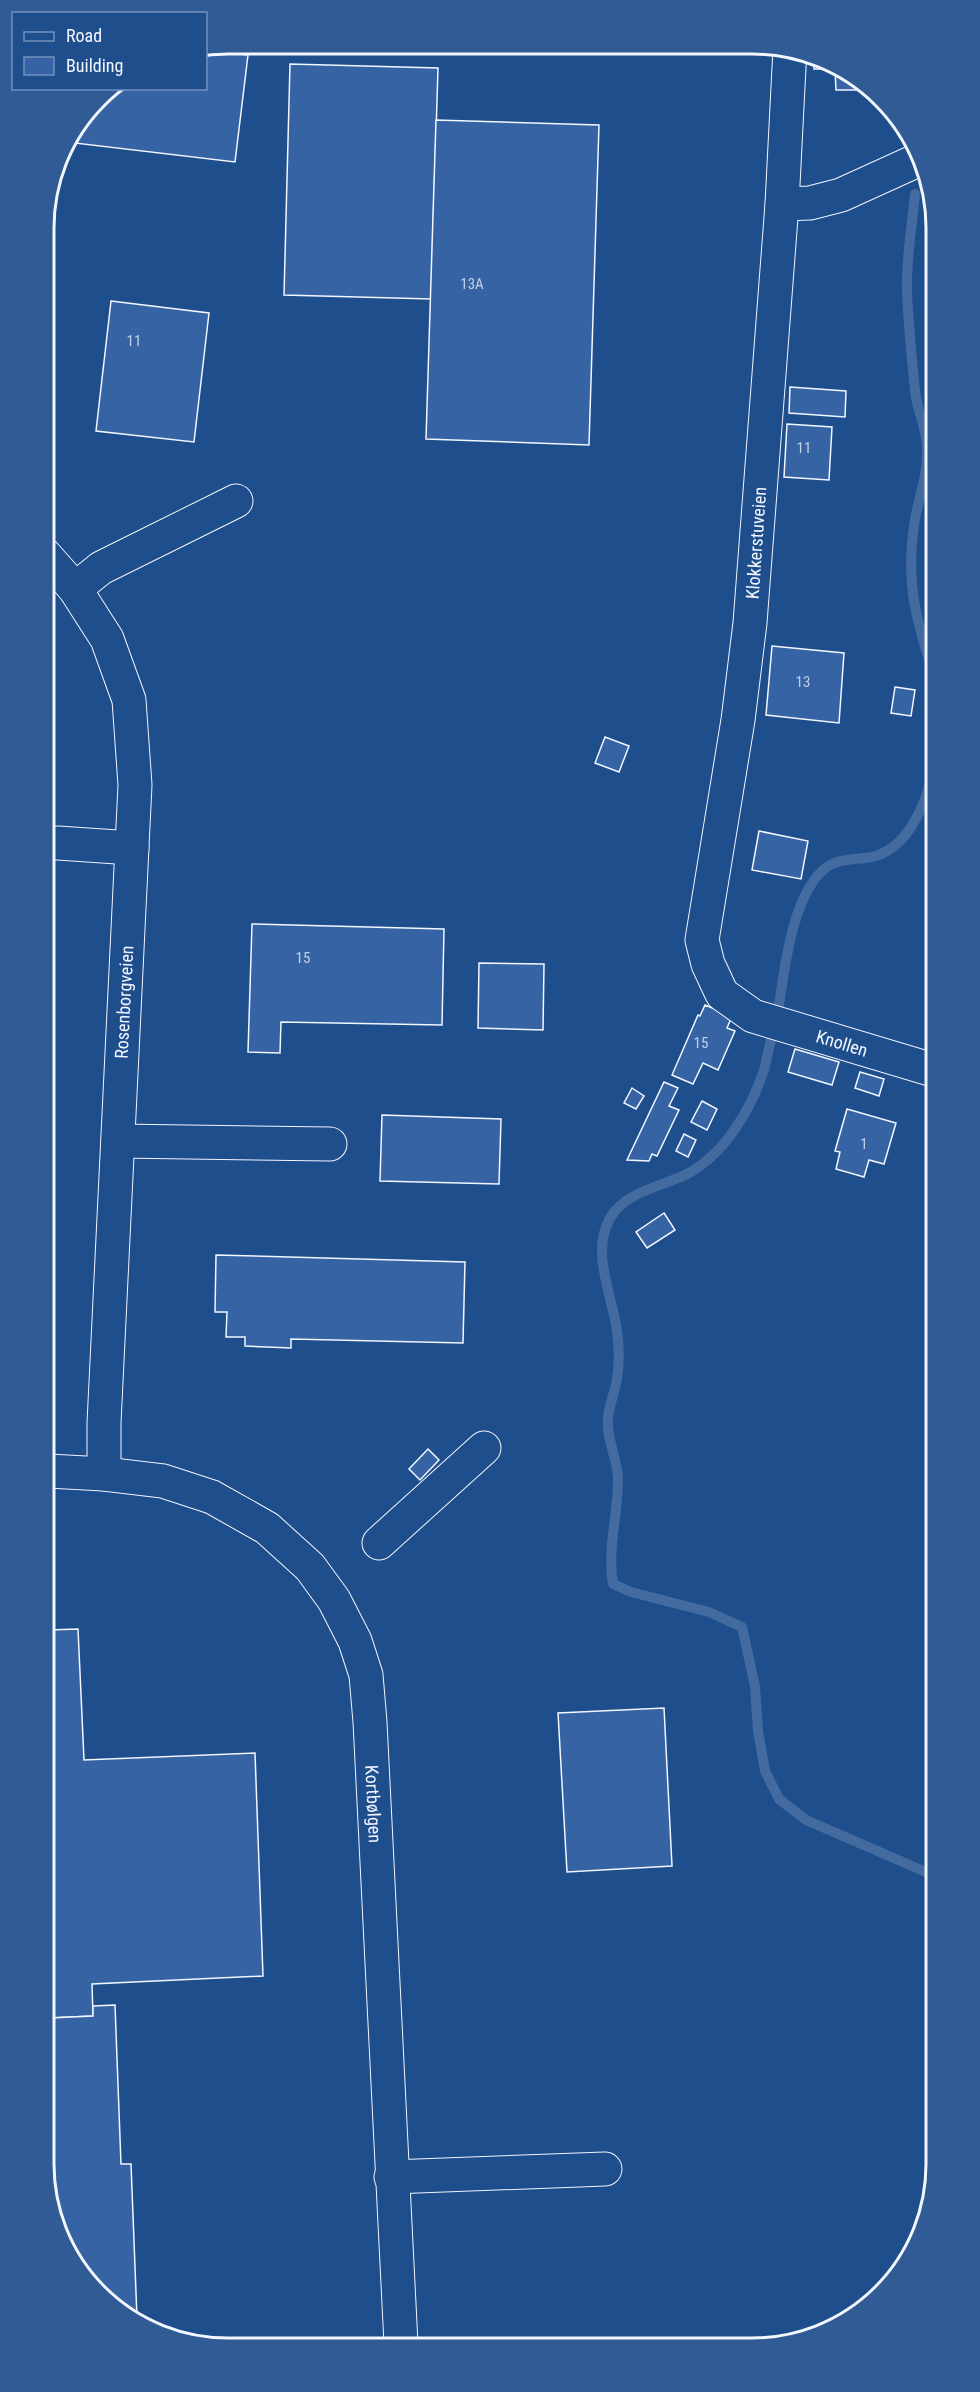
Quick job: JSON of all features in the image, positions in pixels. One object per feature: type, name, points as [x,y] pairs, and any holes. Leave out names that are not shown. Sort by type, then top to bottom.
[{"type":"street","name":"Klokkerstuveien","points":[[753,1017],[722,994],[708,964],[702,940],[738,720],[750,623],[782,204],[789,58]]},
{"type":"street","points":[[782,204],[810,203],[841,195],[913,162]]},
{"type":"street","points":[[75,589],[101,568],[236,501]]},
{"type":"street","name":"Rosenborgveien","points":[[54,565],[75,589],[107,639],[129,700],[135,785],[104,1423],[104,1474]]},
{"type":"street","points":[[58,843],[132,848]]},
{"type":"street","name":"Knollen","points":[[753,1017],[926,1068]]},
{"type":"street","points":[[118,1141],[330,1144]]},
{"type":"street","points":[[379,1542],[484,1448]]},
{"type":"street","name":"Kortbølgen","points":[[54,1471],[163,1481],[213,1497],[267,1528],[310,1567],[334,1600],[355,1641],[366,1675],[370,1722],[401,2338]]},
{"type":"street","points":[[391,2177],[605,2169]]},
{"type":"building","points":[[240,54],[248,55],[235,162],[76,143],[90,122],[122,90],[207,90],[207,55]]},
{"type":"building","points":[[290,64],[438,68],[431,299],[284,295]]},
{"type":"building","points":[[835,76],[858,90],[836,90]]},
{"type":"building","points":[[436,120],[599,125],[589,445],[426,439]]},
{"type":"building","points":[[111,301],[209,313],[194,442],[96,431]]},
{"type":"building","points":[[790,387],[846,391],[845,417],[789,413]]},
{"type":"building","points":[[787,424],[832,427],[829,480],[784,477]]},
{"type":"building","points":[[772,646],[844,653],[839,723],[766,715]]},
{"type":"building","points":[[895,687],[915,690],[911,716],[891,713]]},
{"type":"building","points":[[605,737],[629,746],[619,772],[595,763]]},
{"type":"building","points":[[759,831],[808,841],[801,879],[752,870]]},
{"type":"building","points":[[252,924],[444,929],[442,1025],[281,1022],[280,1053],[248,1052]]},
{"type":"building","points":[[479,963],[544,964],[543,1030],[478,1028]]},
{"type":"building","points":[[705,1005],[732,1016],[727,1028],[735,1031],[718,1070],[703,1063],[693,1084],[672,1075],[698,1015],[700,1016]]},
{"type":"building","points":[[795,1049],[839,1062],[832,1085],[788,1072]]},
{"type":"building","points":[[860,1072],[884,1079],[879,1096],[855,1088]]},
{"type":"building","points":[[664,1082],[678,1088],[669,1106],[679,1110],[657,1156],[652,1154],[649,1161],[627,1160]]},
{"type":"building","points":[[632,1088],[644,1096],[636,1109],[624,1103]]},
{"type":"building","points":[[702,1101],[717,1109],[707,1130],[691,1122]]},
{"type":"building","points":[[847,1109],[896,1123],[884,1164],[869,1160],[864,1177],[836,1169],[840,1152],[835,1151]]},
{"type":"building","points":[[382,1115],[501,1119],[499,1184],[380,1181]]},
{"type":"building","points":[[684,1134],[696,1140],[688,1157],[676,1151]]},
{"type":"building","points":[[664,1213],[675,1230],[647,1248],[636,1232]]},
{"type":"building","points":[[216,1255],[465,1262],[463,1343],[291,1339],[291,1348],[245,1346],[245,1337],[226,1337],[227,1312],[215,1312]]},
{"type":"building","points":[[428,1449],[439,1460],[420,1480],[409,1469]]},
{"type":"building","points":[[78,1629],[84,1760],[255,1753],[263,1976],[92,1984],[93,2016],[54,2018],[54,1630]]},
{"type":"building","points":[[664,1708],[672,1866],[567,1872],[558,1713]]},
{"type":"building","points":[[115,2005],[121,2164],[131,2164],[137,2312],[105,2287],[77,2251],[67,2230],[55,2186],[54,2018],[93,2016],[93,2006]]},
{"type":"waterway","points":[[915,194],[907,266],[908,302],[915,391],[926,442]]},
{"type":"waterway","points":[[926,465],[914,525],[911,563],[914,598],[926,649]]},
{"type":"waterway","points":[[778,1012],[792,934],[805,895],[815,879],[832,864],[872,857],[884,853],[895,845],[912,826],[926,795]]},
{"type":"waterway","points":[[772,1035],[759,1085],[744,1115],[725,1143],[701,1165],[687,1174],[639,1193],[622,1204],[607,1224],[603,1237],[603,1266],[616,1324],[619,1351],[617,1379],[608,1418],[618,1480],[611,1558],[613,1584],[631,1592],[709,1612],[742,1627],[755,1686],[758,1731],[765,1771],[779,1799],[806,1820],[926,1872]]}]
